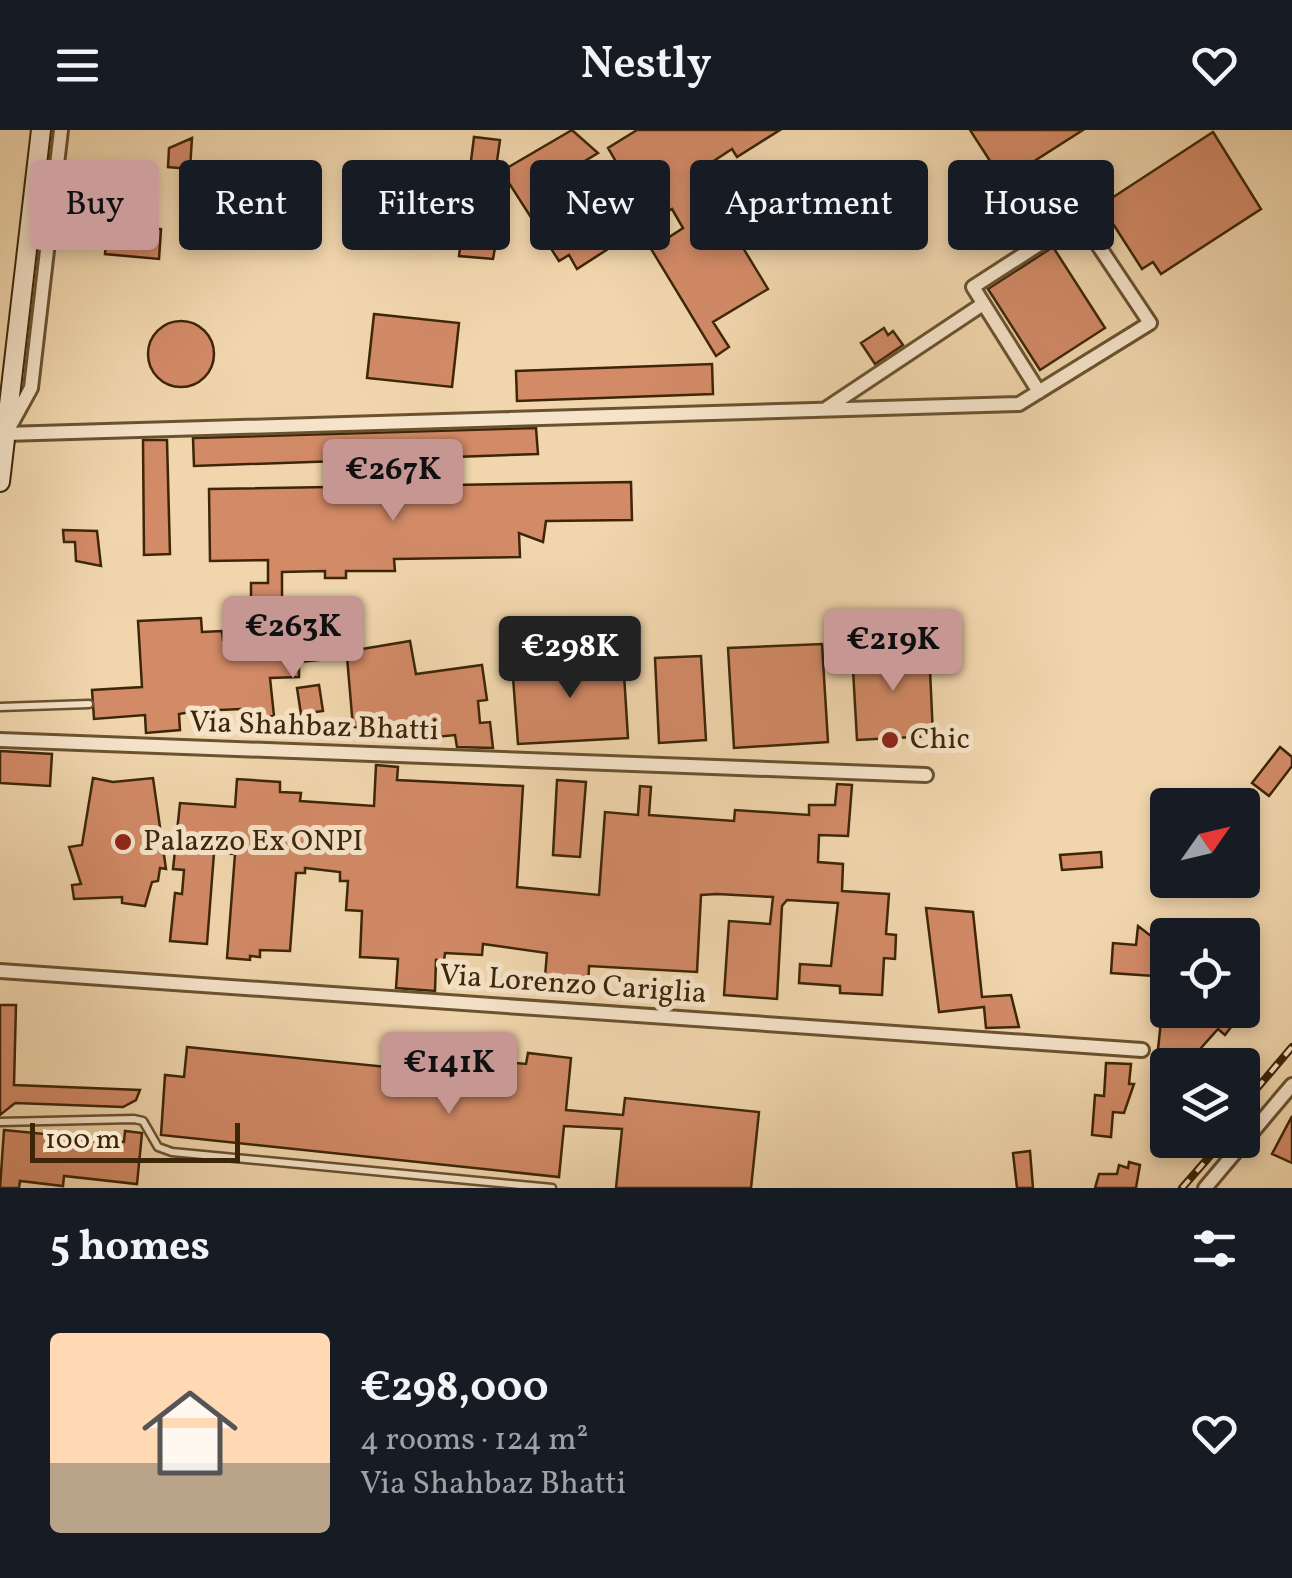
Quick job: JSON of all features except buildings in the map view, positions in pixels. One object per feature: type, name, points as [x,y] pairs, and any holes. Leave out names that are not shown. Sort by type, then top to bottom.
[{"type":"main road","points":[[0,482],[42,130]]},
{"type":"street","points":[[5,434],[32,388],[59,130]]},
{"type":"street","points":[[5,434],[1019,404],[1150,322],[1080,218],[972,288],[1038,392]]},
{"type":"street","points":[[825,410],[983,304]]},
{"type":"street","name":"Via Shahbaz Bhatti","points":[[0,740],[926,775]]},
{"type":"street","name":"Via Lorenzo Cariglia","points":[[0,971],[1142,1050]]},
{"type":"street","points":[[1206,1188],[1292,1085]]},
{"type":"lane","points":[[0,706],[89,704]]},
{"type":"lane","points":[[0,1122],[134,1119],[143,1121],[158,1147],[172,1152],[552,1188]]},
{"type":"railway","points":[[1260,1085],[1292,1047]]},
{"type":"railway","points":[[1182,1188],[1208,1158]]},
{"type":"place","name":"Chic","points":[[890,740]]},
{"type":"place","name":"Palazzo Ex ONPI","points":[[123,842]]}]
